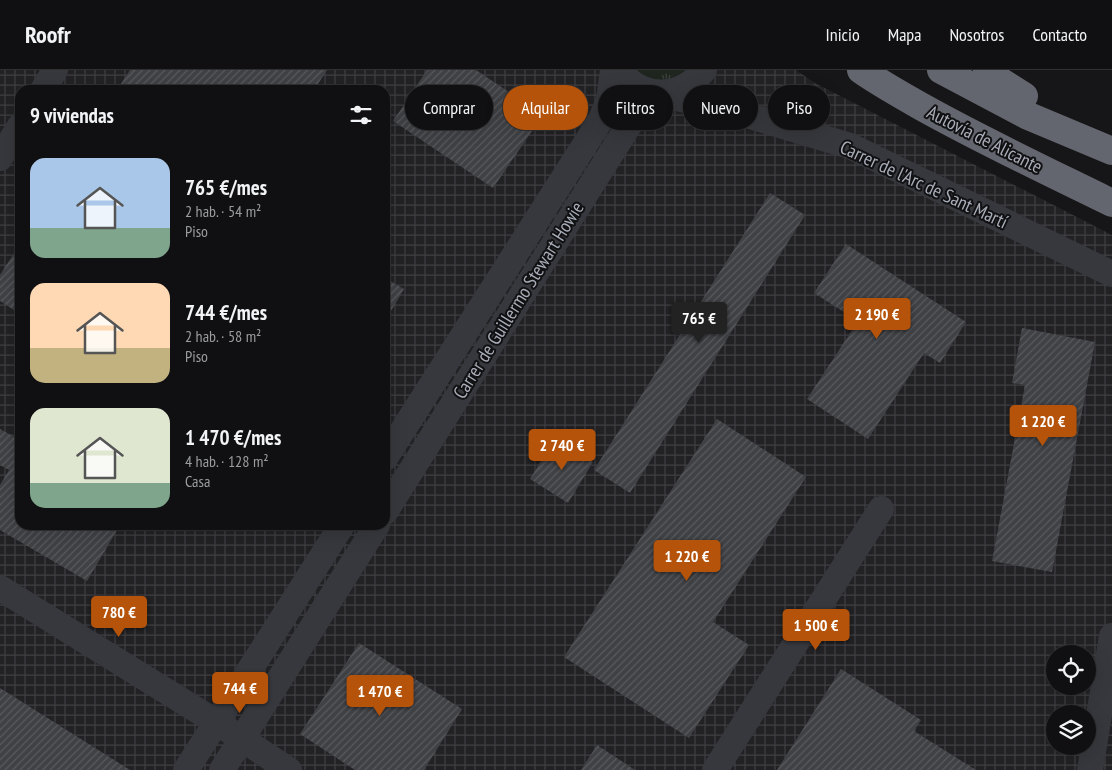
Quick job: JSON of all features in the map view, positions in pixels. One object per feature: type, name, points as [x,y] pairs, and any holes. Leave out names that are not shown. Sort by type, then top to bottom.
[{"type":"highway","name":"Autovía de Alicante","points":[[846,70],[868,75],[943,119],[1008,153],[1112,203]]},
{"type":"highway","points":[[941,70],[1026,115],[1112,151]]},
{"type":"highway","points":[[986,70],[992,76],[1112,151]]},
{"type":"street","points":[[46,85],[55,70]]},
{"type":"street","name":"Carrer de Guillermo Stewart Howie","points":[[390,450],[600,121],[608,100],[613,70]]},
{"type":"street","name":"Carrer de l'Arc de Sant Martí","points":[[619,70],[635,85]]},
{"type":"street","points":[[673,91],[690,85],[705,70],[712,85]]},
{"type":"street","name":"Carrer de l'Arc de Sant Martí","points":[[758,118],[850,146],[1112,274]]},
{"type":"street","name":"Carrer de Guillermo Stewart Howie","points":[[390,504],[626,130]]},
{"type":"street","points":[[0,158],[15,134]]},
{"type":"street","points":[[720,768],[881,509]]},
{"type":"street","points":[[186,770],[339,530]]},
{"type":"street","points":[[222,770],[374,530]]},
{"type":"street","points":[[0,588],[216,722],[289,770]]},
{"type":"street","points":[[1090,770],[1112,636]]},
{"type":"shaded area","points":[[0,70],[796,70],[819,85],[768,85],[768,130],[830,130],[830,91],[1112,235],[1112,770],[0,770]]},
{"type":"green space","points":[[632,70],[692,70],[686,75],[655,83]]},
{"type":"building","points":[[130,70],[327,70],[317,85],[120,85]]},
{"type":"building","points":[[427,70],[476,70],[503,88],[503,130],[533,130],[493,188],[406,130],[493,130],[493,85],[417,85]]},
{"type":"building","points":[[405,103],[405,129],[393,121]]},
{"type":"building","points":[[770,193],[805,215],[630,493],[594,470]]},
{"type":"building","points":[[846,244],[966,322],[940,363],[924,353],[868,439],[807,399],[858,321],[814,293]]},
{"type":"building","points":[[15,252],[15,311],[0,301],[0,275]]},
{"type":"building","points":[[390,281],[404,289],[390,313]]},
{"type":"building","points":[[1022,328],[1095,342],[1052,572],[992,561],[1025,385],[1012,383]]},
{"type":"building","points":[[717,419],[806,477],[713,622],[749,645],[689,738],[564,657]]},
{"type":"building","points":[[0,429],[15,437],[15,530],[117,530],[87,581],[0,530],[0,485],[9,470],[0,465]]},
{"type":"building","points":[[555,438],[593,462],[568,503],[530,479]]},
{"type":"building","points":[[359,643],[462,709],[424,770],[355,770],[300,734]]},
{"type":"building","points":[[841,669],[921,720],[914,731],[976,770],[777,770]]},
{"type":"building","points":[[0,688],[130,770],[0,770]]},
{"type":"building","points":[[597,745],[635,770],[581,770]]}]
